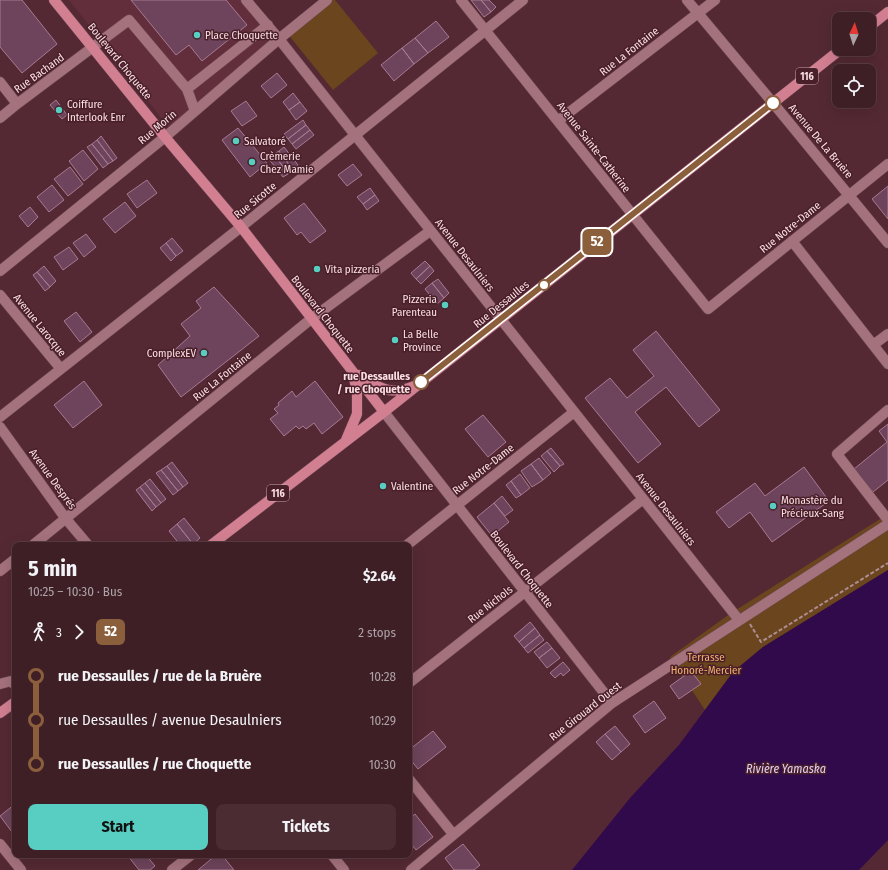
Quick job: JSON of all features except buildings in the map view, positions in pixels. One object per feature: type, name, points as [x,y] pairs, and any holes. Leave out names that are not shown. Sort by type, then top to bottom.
[{"type":"main road","name":"Boulevard Choquette","points":[[54,0],[165,137],[241,227],[384,412]]},
{"type":"main road","points":[[876,21],[888,12]]},
{"type":"main road","name":"Rue Dessaulles","points":[[219,542],[832,56]]},
{"type":"main road","points":[[352,371],[381,389],[388,391],[408,388],[421,383]]},
{"type":"main road","points":[[345,442],[356,414],[357,393],[352,371]]},
{"type":"main road","points":[[0,713],[12,704]]},
{"type":"street","name":"Avenue Desaulniers","points":[[246,0],[268,25],[643,499],[742,618]]},
{"type":"street","name":"Rue Morin","points":[[0,270],[165,137],[279,39],[328,0]]},
{"type":"street","name":"Avenue Sainte-Catherine","points":[[460,0],[708,309]]},
{"type":"street","name":"Rue Sicotte","points":[[0,417],[241,227],[523,0]]},
{"type":"street","name":"Avenue De La Bruère","points":[[687,0],[697,14],[850,195],[888,243]]},
{"type":"street","name":"Rue La Fontaine","points":[[558,121],[715,0]]},
{"type":"street","name":"Rue Bachand","points":[[0,118],[129,20],[186,89]]},
{"type":"street","points":[[195,111],[186,89],[268,25]]},
{"type":"street","points":[[0,82],[17,104]]},
{"type":"street","name":"Rue Notre-Dame","points":[[708,309],[888,164]]},
{"type":"street","name":"Rue La Fontaine","points":[[37,542],[312,319],[430,231]]},
{"type":"street","points":[[792,241],[888,364]]},
{"type":"street","name":"Avenue Larocque","points":[[0,295],[61,369]]},
{"type":"street","points":[[873,345],[888,334]]},
{"type":"street","points":[[888,410],[837,454],[888,520]]},
{"type":"street","name":"Boulevard Choquette","points":[[384,412],[612,703]]},
{"type":"street","name":"Rue Notre-Dame","points":[[411,542],[574,412]]},
{"type":"street","name":"Avenue Després","points":[[0,427],[66,519],[85,542]]},
{"type":"street","name":"Rue Nichols","points":[[412,681],[643,499]]},
{"type":"street","name":"Rue Girouard Ouest","points":[[411,870],[612,703],[888,524]]},
{"type":"street","points":[[0,571],[12,561]]},
{"type":"street","points":[[0,684],[11,681],[12,682]]},
{"type":"street","points":[[412,783],[453,834]]},
{"type":"street","points":[[0,844],[12,855]]},
{"type":"street","points":[[15,858],[21,870]]},
{"type":"street","points":[[172,870],[187,858]]},
{"type":"street","points":[[334,858],[344,870]]},
{"type":"path","points":[[742,618],[761,642],[888,563]]},
{"type":"shaded area","name":"Place Choquette","points":[[69,0],[245,0],[279,39],[171,130]]},
{"type":"green space","points":[[327,0],[335,0],[378,53],[333,90],[287,33]]},
{"type":"green space","name":"Terrasse Honoré-Mercier","points":[[888,514],[888,570],[763,647],[733,672],[705,710],[670,657],[731,613]]},
{"type":"water","name":"Rivière Yamaska","points":[[888,570],[888,840],[859,870],[572,870],[630,798],[679,745],[733,672],[763,647]]},
{"type":"bus line","name":"52","points":[[421,382],[773,103]]},
{"type":"place","name":"Place Choquette","points":[[197,35]]},
{"type":"place","name":"Coiffure Interlook Enr","points":[[59,110]]},
{"type":"place","name":"Salvatoré","points":[[236,141]]},
{"type":"place","name":"Crèmerie Chez Mamie","points":[[252,162]]},
{"type":"place","name":"Vita pizzeria","points":[[317,269]]},
{"type":"place","name":"Pizzeria Parenteau","points":[[445,305]]},
{"type":"place","name":"La Belle Province","points":[[395,340]]},
{"type":"place","name":"ComplexEV","points":[[204,353]]},
{"type":"place","name":"rue Dessaulles / rue Choquette","points":[[421,382]]},
{"type":"place","name":"Valentine","points":[[383,486]]},
{"type":"place","name":"Monastère du Précieux-Sang","points":[[773,506]]}]
